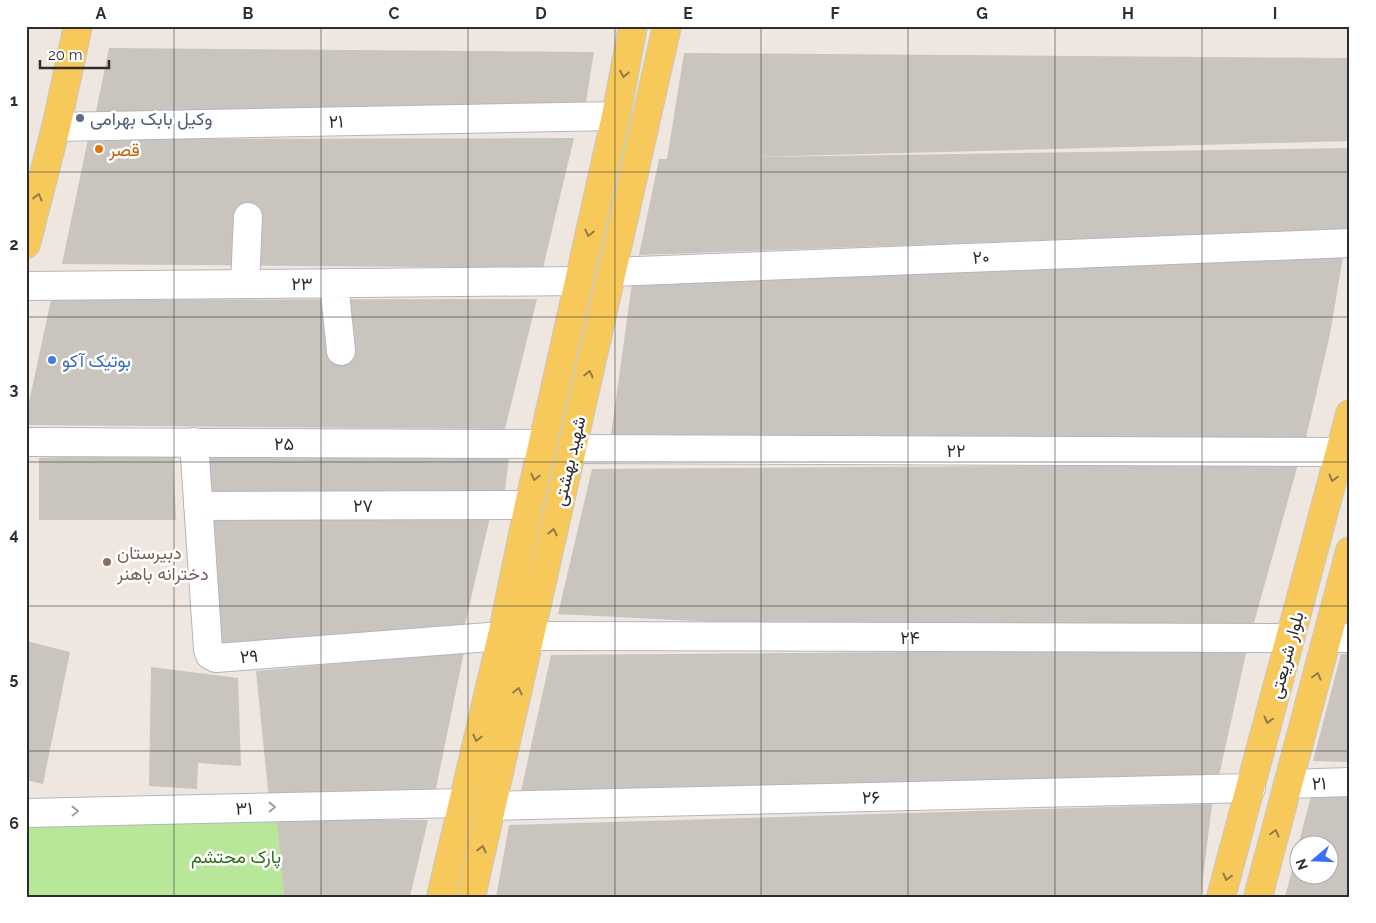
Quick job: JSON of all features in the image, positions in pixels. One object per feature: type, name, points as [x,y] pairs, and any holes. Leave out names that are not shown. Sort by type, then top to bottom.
[{"type":"main road","points":[[26,244],[56,127],[78,26]]},
{"type":"main road","name":"شهید بهشتی","points":[[441,897],[502,636],[528,504],[616,116],[633,26]]},
{"type":"main road","name":"شهید بهشتی","points":[[471,897],[667,26]]},
{"type":"main road","name":"بلوار شریعتی","points":[[1222,897],[1350,414]]},
{"type":"main road","name":"بلوار شریعتی","points":[[1258,897],[1288,784],[1338,638],[1350,551]]},
{"type":"street","name":"۲۱","points":[[56,127],[616,116]]},
{"type":"street","points":[[245,284],[248,217]]},
{"type":"street","name":"۲۰","points":[[612,272],[1350,243]]},
{"type":"street","name":"۲۳","points":[[26,286],[578,280]]},
{"type":"street","points":[[334,283],[341,351]]},
{"type":"street","name":"۲۵","points":[[26,442],[542,444]]},
{"type":"street","name":"۲۹","points":[[194,442],[208,649],[210,655],[216,658],[502,636]]},
{"type":"street","name":"۲۲","points":[[572,448],[1340,452]]},
{"type":"street","name":"۲۷","points":[[198,506],[528,504]]},
{"type":"street","name":"۲۴","points":[[530,636],[1290,638]]},
{"type":"street","name":"۲۱","points":[[1288,784],[1350,782]]},
{"type":"street","name":"۲۶","points":[[492,806],[1250,788]]},
{"type":"street","name":"۳۱","points":[[26,812],[462,803]]},
{"type":"green space","name":"پارک محتشم","points":[[277,814],[284,897],[26,897],[26,819]]},
{"type":"building","points":[[109,48],[594,52],[585,108],[95,116]]},
{"type":"building","points":[[684,53],[1350,58],[1350,141],[757,157],[1350,148],[1350,229],[639,255],[659,159],[667,159]]},
{"type":"building","points":[[574,138],[543,268],[62,264],[88,139]]},
{"type":"building","points":[[1343,257],[1330,334],[1306,438],[609,449],[632,283]]},
{"type":"building","points":[[537,299],[505,429],[26,425],[26,416],[51,300]]},
{"type":"building","points":[[173,453],[176,520],[39,520],[39,458]]},
{"type":"building","points":[[206,455],[509,458],[504,497],[213,496]]},
{"type":"building","points":[[1298,464],[1254,623],[773,625],[558,614],[592,469]]},
{"type":"building","points":[[210,517],[490,517],[464,628],[218,644]]},
{"type":"building","points":[[26,641],[70,652],[43,784],[26,780]]},
{"type":"building","points":[[1247,649],[1219,776],[521,791],[551,655]]},
{"type":"building","points":[[464,652],[435,793],[269,800],[256,671]]},
{"type":"building","points":[[1341,654],[1350,654],[1350,762],[1313,761]]},
{"type":"building","points":[[151,667],[238,678],[241,766],[198,763],[197,789],[149,786]]},
{"type":"building","points":[[1311,796],[1350,796],[1350,897],[1285,897],[1288,885],[1338,886],[1338,836],[1301,836]]},
{"type":"building","points":[[1212,804],[1201,895],[1177,897],[496,897],[509,825]]},
{"type":"building","points":[[277,820],[428,820],[410,897],[284,897]]},
{"type":"place","name":"وکیل بابک بهرامی","points":[[80,118]]},
{"type":"place","name":"قصر","points":[[99,149]]},
{"type":"place","name":"بوتیک آکو","points":[[52,360]]},
{"type":"place","name":"دبیرستان دخترانه باهنر","points":[[107,562]]}]
